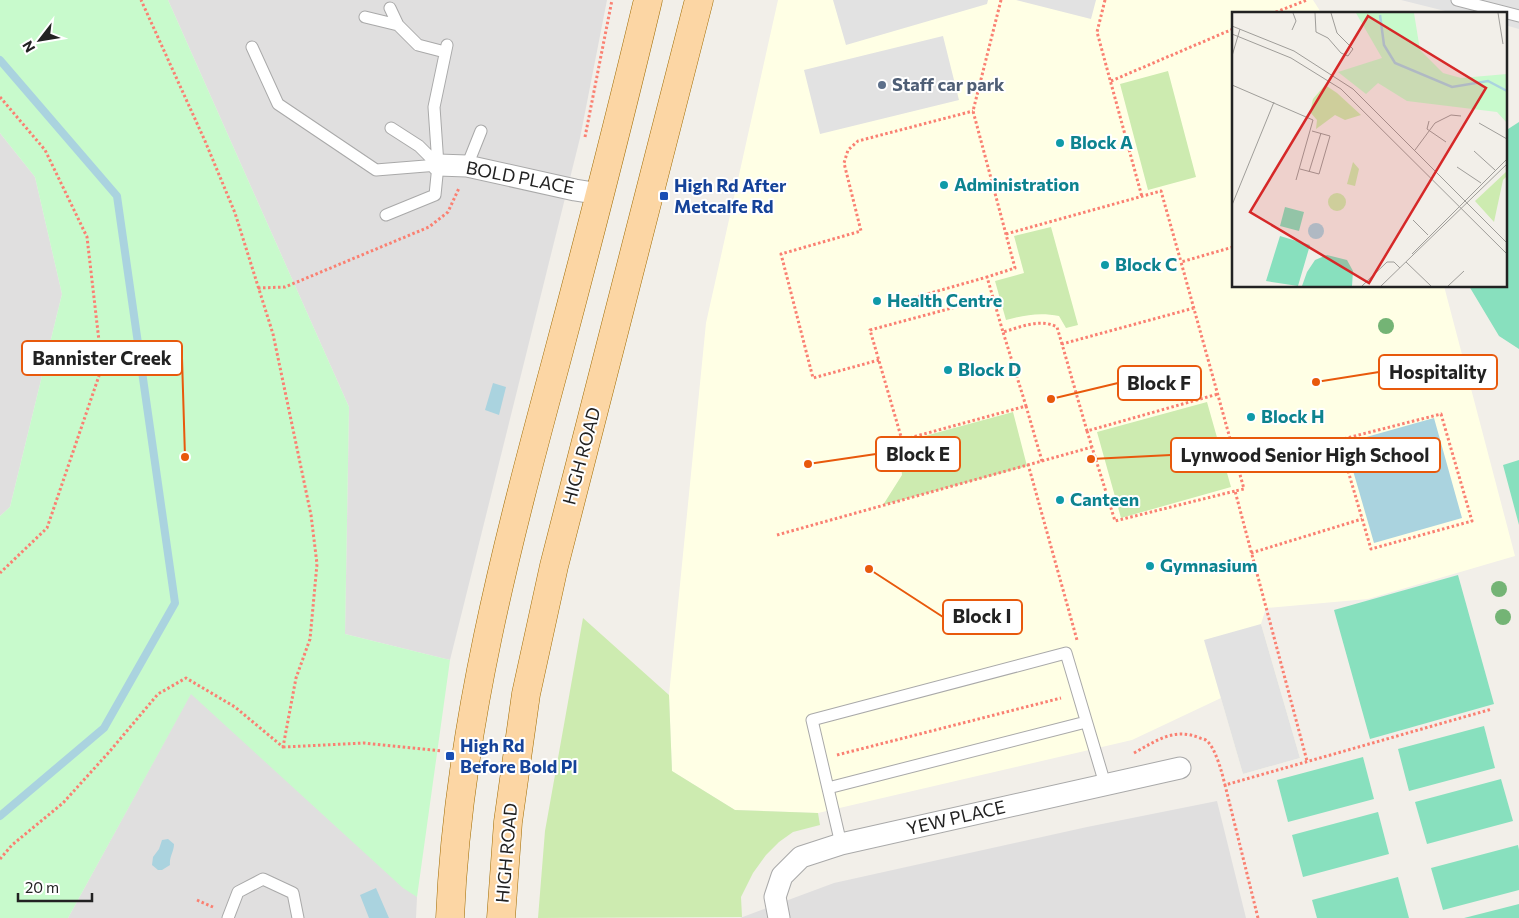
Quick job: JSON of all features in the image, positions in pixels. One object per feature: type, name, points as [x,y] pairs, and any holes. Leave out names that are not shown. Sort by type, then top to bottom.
[{"type":"main road","points":[[450,918],[451,880],[466,754],[500,579],[534,442],[600,194],[648,0]]},
{"type":"main road","name":"HIGH ROAD","points":[[501,918],[508,822],[526,694],[554,566],[699,0]]},
{"type":"street","name":"BOLD PLACE","points":[[438,165],[467,166],[600,194]]},
{"type":"street","name":"YEW PLACE","points":[[779,918],[775,897],[782,876],[801,857],[841,844],[1180,768]]},
{"type":"lane","points":[[1457,0],[1504,12]]},
{"type":"lane","points":[[386,215],[435,195],[438,165],[434,106],[446,48],[418,45],[398,25],[390,8]]},
{"type":"lane","points":[[1506,13],[1519,16]]},
{"type":"lane","points":[[365,18],[398,25]]},
{"type":"lane","points":[[252,47],[278,104],[376,170],[438,165]]},
{"type":"lane","points":[[391,128],[419,146],[438,165]]},
{"type":"lane","points":[[467,166],[481,131]]},
{"type":"lane","points":[[841,844],[812,720],[1066,653],[1105,784]]},
{"type":"lane","points":[[828,788],[1086,722]]},
{"type":"lane","points":[[228,918],[238,892],[263,879],[293,893],[298,918]]},
{"type":"path","points":[[141,0],[235,214],[273,334],[309,506],[317,564],[310,639],[296,678],[283,747]]},
{"type":"path","points":[[899,302],[1015,268],[973,111],[1001,0]]},
{"type":"path","points":[[1105,0],[1097,32],[1142,197]]},
{"type":"path","points":[[1276,12],[1307,0]]},
{"type":"path","points":[[1110,81],[1232,29]]},
{"type":"path","points":[[0,97],[45,150],[87,237],[102,367],[47,528],[0,573]]},
{"type":"path","points":[[879,360],[813,378],[781,254],[861,231],[844,163],[848,150],[858,141],[973,111]]},
{"type":"path","points":[[258,288],[285,287],[429,227],[448,212],[457,196],[467,166]]},
{"type":"path","points":[[1003,332],[1033,324],[1048,323],[1057,327],[1115,521],[1244,489],[1161,192],[1006,234]]},
{"type":"path","points":[[1182,262],[1232,246]]},
{"type":"path","points":[[987,277],[1042,460]]},
{"type":"path","points":[[993,297],[870,330],[902,440],[1026,406]]},
{"type":"path","points":[[1062,344],[1194,308]]},
{"type":"path","points":[[1087,431],[1218,394]]},
{"type":"path","points":[[1441,414],[1472,521],[1371,549],[1362,520],[1339,440],[1441,414]]},
{"type":"path","points":[[777,535],[1092,447]]},
{"type":"path","points":[[1028,464],[1078,642]]},
{"type":"path","points":[[1235,492],[1307,761]]},
{"type":"path","points":[[1252,553],[1362,520]]},
{"type":"path","points":[[0,859],[12,845],[63,803],[158,694],[186,678],[235,707],[283,747],[364,743],[466,754]]},
{"type":"path","points":[[821,758],[1078,694]]},
{"type":"path","points":[[1225,785],[1492,710]]},
{"type":"path","points":[[1220,766],[1258,918]]},
{"type":"shaded area","points":[[168,0],[607,0],[580,138],[450,660],[345,634],[349,407]]},
{"type":"shaded area","points":[[778,0],[1313,0],[1321,12],[1232,12],[1232,288],[1445,288],[1515,556],[1368,599],[1266,608],[1261,624],[1300,758],[1243,774],[1221,698],[1132,740],[818,813],[735,810],[672,771],[669,695],[706,323]]},
{"type":"shaded area","name":"Staff car park","points":[[833,0],[988,0],[987,4],[846,45]]},
{"type":"shaded area","points":[[1016,0],[1096,0],[1091,19]]},
{"type":"shaded area","points":[[1401,0],[1519,0],[1519,29],[1506,25],[1506,12],[1449,12]]},
{"type":"shaded area","name":"Staff car park","points":[[943,36],[959,100],[820,134],[804,70]]},
{"type":"shaded area","points":[[0,133],[35,177],[62,294],[10,507],[0,516]]},
{"type":"shaded area","points":[[1261,624],[1300,758],[1243,774],[1204,640]]},
{"type":"shaded area","points":[[191,693],[417,897],[416,918],[68,918]]},
{"type":"shaded area","points":[[1217,801],[1246,918],[740,918],[834,883],[1087,827]]},
{"type":"green space","points":[[0,0],[168,0],[349,407],[345,634],[450,660],[417,897],[403,888],[191,694],[68,918],[0,918],[0,516],[10,507],[62,294],[35,177],[0,133]]},
{"type":"green space","points":[[1168,71],[1196,177],[1148,190],[1120,84]]},
{"type":"green space","points":[[1519,122],[1519,349],[1499,336],[1470,288],[1506,288],[1506,130]]},
{"type":"green space","points":[[1051,227],[1078,325],[1066,328],[1059,316],[1045,314],[1026,315],[1006,320],[995,281],[1024,273],[1014,236]]},
{"type":"green space","points":[[1207,402],[1231,487],[1121,518],[1097,432]]},
{"type":"green space","points":[[1013,412],[1027,466],[883,505],[902,475],[899,443]]},
{"type":"green space","points":[[1519,460],[1519,525],[1503,465]]},
{"type":"green space","points":[[1458,575],[1494,704],[1370,739],[1334,610]]},
{"type":"green space","points":[[583,618],[669,695],[672,771],[735,810],[818,813],[820,825],[793,832],[766,855],[753,873],[741,897],[742,917],[538,918],[545,831]]},
{"type":"green space","points":[[1484,726],[1495,768],[1409,791],[1398,749]]},
{"type":"green space","points":[[1363,757],[1374,799],[1288,822],[1277,780]]},
{"type":"green space","points":[[1501,779],[1513,821],[1427,844],[1415,802]]},
{"type":"green space","points":[[1378,812],[1389,854],[1303,877],[1292,835]]},
{"type":"green space","points":[[1518,845],[1519,890],[1443,910],[1431,868]]},
{"type":"green space","points":[[1398,877],[1409,918],[1317,918],[1312,900]]},
{"type":"green space","points":[[1519,904],[1519,918],[1464,918]]},
{"type":"water","points":[[493,383],[506,387],[499,415],[485,410]]},
{"type":"water","points":[[1434,418],[1462,518],[1374,543],[1345,443]]},
{"type":"water","points":[[168,839],[174,844],[170,865],[162,870],[158,870],[152,865],[153,857],[159,849],[162,840]]},
{"type":"water","points":[[376,888],[389,918],[369,918],[360,895]]},
{"type":"waterway","points":[[0,60],[117,196],[175,603],[104,728],[0,816]]},
{"type":"place","name":"Staff car park","points":[[882,85]]},
{"type":"place","name":"Block A","points":[[1060,143]]},
{"type":"place","name":"Administration","points":[[944,185]]},
{"type":"place","name":"High Rd After Metcalfe Rd","points":[[664,196]]},
{"type":"place","name":"Block C","points":[[1105,265]]},
{"type":"place","name":"Health Centre","points":[[877,301]]},
{"type":"place","name":"Block D","points":[[948,370]]},
{"type":"place","name":"Hospitality","points":[[1316,382]]},
{"type":"place","name":"Block F","points":[[1051,399]]},
{"type":"place","name":"Block H","points":[[1251,417]]},
{"type":"place","name":"Bannister Creek","points":[[185,457]]},
{"type":"place","name":"Lynwood Senior High School","points":[[1091,459]]},
{"type":"place","name":"Block E","points":[[808,464]]},
{"type":"place","name":"Canteen","points":[[1060,500]]},
{"type":"place","name":"Gymnasium","points":[[1150,566]]},
{"type":"place","name":"Block I","points":[[869,569]]},
{"type":"place","name":"High Rd Before Bold Pl","points":[[450,756]]}]
